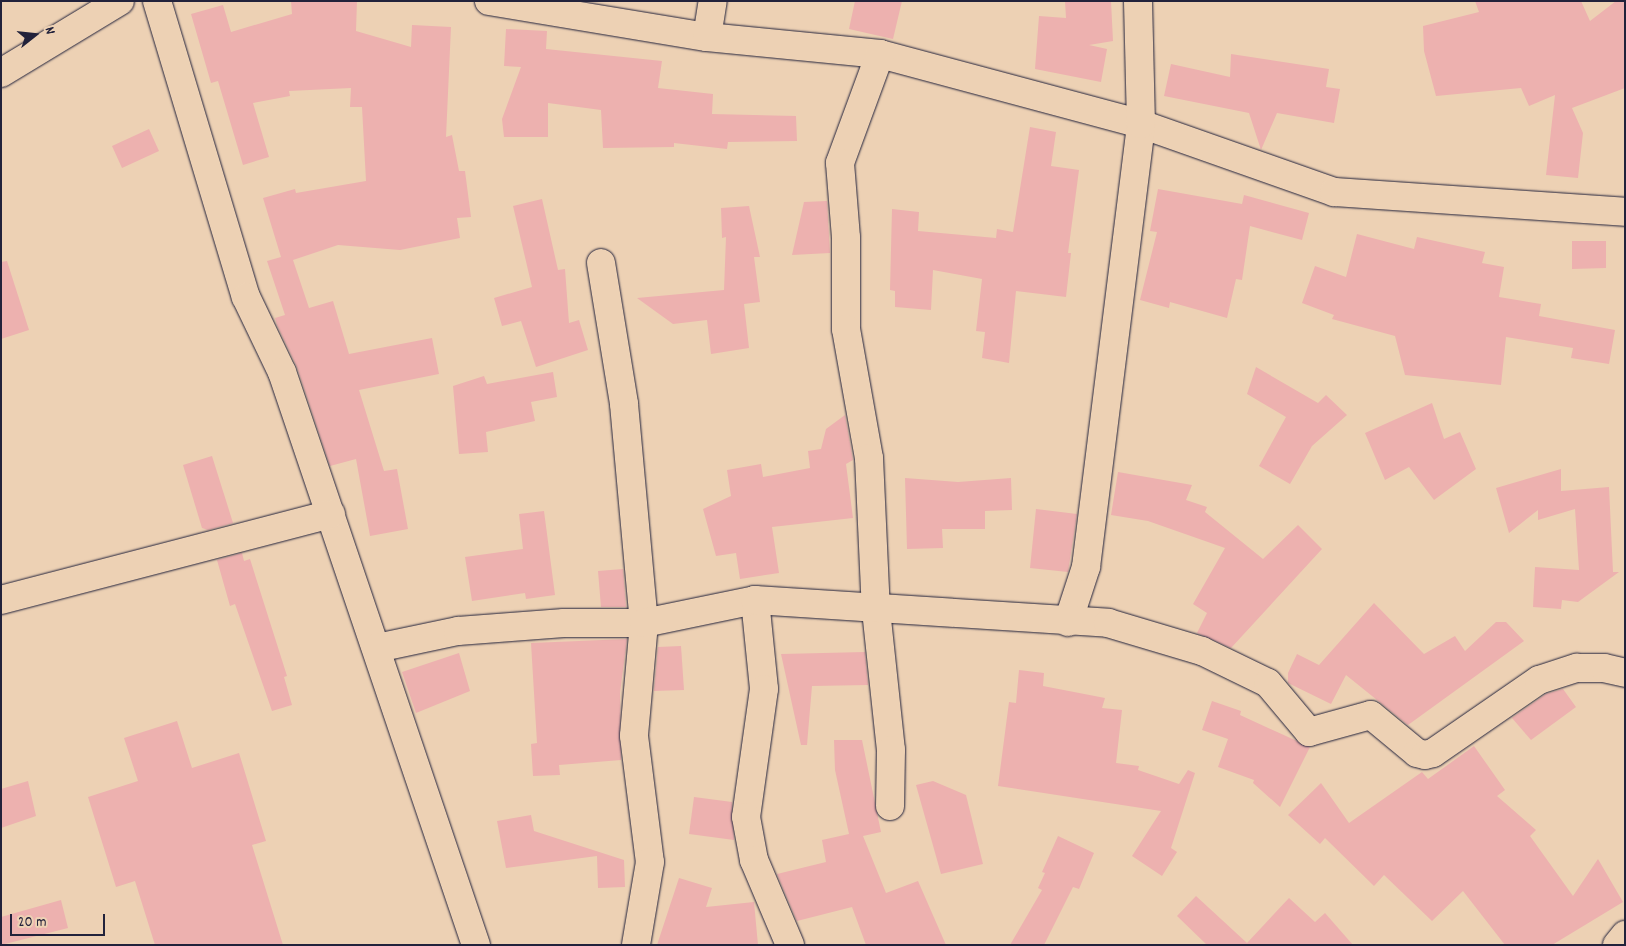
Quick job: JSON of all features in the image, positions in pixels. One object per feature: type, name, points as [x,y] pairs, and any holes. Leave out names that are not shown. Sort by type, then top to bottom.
[{"type":"street","points":[[1,73],[120,1]]},
{"type":"street","points":[[157,1],[246,297],[282,372],[476,945]]},
{"type":"street","points":[[489,1],[707,37],[880,54],[1141,124],[1334,192],[1625,212]]},
{"type":"street","points":[[707,37],[713,1]]},
{"type":"street","points":[[1068,622],[1086,567],[1141,124],[1138,1]]},
{"type":"street","points":[[880,54],[840,163],[846,238],[846,329],[869,458],[876,610],[891,750],[890,806]]},
{"type":"street","points":[[601,263],[624,404],[644,623],[634,736],[650,862],[636,945]]},
{"type":"street","points":[[1,600],[331,514]]},
{"type":"street","points":[[377,648],[458,631],[564,623],[644,623],[754,600],[876,610],[1108,623],[1202,651],[1268,683],[1309,732],[1361,715],[1371,715],[1417,753],[1425,755],[1433,753],[1539,680],[1576,668],[1604,668],[1625,674]]},
{"type":"street","points":[[754,600],[764,689],[746,817],[754,860],[790,945]]},
{"type":"street","points":[[1617,945],[1625,935]]},
{"type":"building","points":[[291,1],[357,1],[356,31],[411,47],[412,25],[451,27],[446,137],[452,135],[459,171],[465,171],[471,217],[457,218],[460,238],[400,250],[338,245],[293,260],[309,308],[333,301],[349,354],[432,338],[439,374],[359,390],[384,471],[397,469],[408,529],[370,536],[356,459],[330,466],[297,367],[277,325],[275,318],[285,315],[267,261],[281,257],[263,198],[295,189],[296,193],[366,181],[362,107],[350,107],[351,88],[289,91],[290,96],[253,103],[269,157],[243,165],[218,81],[211,83],[191,14],[223,5],[231,32],[292,14]]},
{"type":"building","points":[[855,1],[902,1],[893,39],[849,29]]},
{"type":"building","points":[[1065,1],[1111,1],[1113,41],[1089,45],[1107,49],[1101,82],[1035,69],[1039,16],[1066,18]]},
{"type":"building","points":[[1475,1],[1581,1],[1590,21],[1616,1],[1625,1],[1625,88],[1572,108],[1583,133],[1578,178],[1546,175],[1555,95],[1529,106],[1521,88],[1436,96],[1424,51],[1423,26],[1479,12]]},
{"type":"building","points":[[506,29],[547,31],[546,49],[662,61],[658,88],[713,94],[712,114],[796,116],[797,141],[728,142],[727,149],[674,143],[674,147],[603,148],[601,110],[548,103],[548,137],[504,137],[502,119],[521,67],[504,66]]},
{"type":"building","points":[[1231,54],[1329,69],[1326,87],[1340,89],[1334,123],[1277,113],[1261,150],[1249,113],[1164,96],[1171,64],[1230,77]]},
{"type":"building","points":[[1030,127],[1056,132],[1051,166],[1079,170],[1068,253],[1071,253],[1066,297],[1016,291],[1009,363],[982,358],[985,332],[976,331],[982,279],[933,270],[931,310],[895,307],[895,291],[890,290],[892,209],[919,212],[918,231],[996,238],[997,229],[1013,232]]},
{"type":"building","points":[[149,129],[159,151],[122,168],[112,146]]},
{"type":"building","points":[[1158,189],[1242,204],[1244,195],[1309,213],[1302,240],[1250,226],[1242,280],[1236,279],[1227,318],[1170,302],[1169,308],[1140,300],[1157,232],[1150,231]]},
{"type":"building","points":[[542,199],[558,270],[565,269],[569,323],[579,320],[588,350],[536,367],[521,321],[502,326],[494,298],[532,287],[513,206]]},
{"type":"building","points":[[827,201],[830,253],[792,255],[804,202]]},
{"type":"building","points":[[749,206],[760,257],[754,257],[760,302],[744,304],[749,348],[711,354],[707,320],[673,324],[637,298],[724,290],[726,237],[722,238],[721,208]]},
{"type":"building","points":[[1357,234],[1414,249],[1417,237],[1485,252],[1482,263],[1504,267],[1499,297],[1541,304],[1539,316],[1615,330],[1609,364],[1571,358],[1573,348],[1506,337],[1501,385],[1405,375],[1395,336],[1332,319],[1334,315],[1302,303],[1315,266],[1346,277]]},
{"type":"building","points":[[1572,241],[1606,241],[1606,268],[1572,269]]},
{"type":"building","points":[[7,261],[29,330],[1,339],[1,262]]},
{"type":"building","points":[[1256,367],[1318,403],[1326,395],[1347,415],[1312,446],[1290,484],[1259,466],[1286,417],[1247,394]]},
{"type":"building","points":[[553,372],[557,397],[531,402],[535,421],[486,432],[488,452],[459,454],[453,386],[484,376],[487,384]]},
{"type":"building","points":[[1432,403],[1444,439],[1460,432],[1476,469],[1434,500],[1409,467],[1385,480],[1365,433]]},
{"type":"building","points":[[845,415],[853,460],[846,464],[853,518],[772,527],[779,573],[740,579],[736,553],[716,556],[703,509],[731,496],[727,470],[761,464],[763,477],[810,468],[808,451],[821,449],[826,429]]},
{"type":"building","points":[[212,456],[233,523],[208,530],[202,528],[183,465]]},
{"type":"building","points":[[1561,469],[1561,491],[1609,487],[1613,572],[1619,572],[1578,602],[1562,600],[1561,609],[1533,607],[1535,567],[1579,570],[1575,509],[1538,520],[1538,510],[1509,533],[1496,488]]},
{"type":"building","points":[[1118,472],[1192,485],[1186,500],[1207,507],[1205,512],[1263,559],[1298,525],[1322,549],[1231,648],[1197,633],[1207,613],[1193,604],[1225,548],[1148,521],[1111,515]]},
{"type":"building","points":[[905,478],[958,482],[1011,478],[1012,510],[985,511],[985,529],[942,529],[943,548],[907,549]]},
{"type":"building","points":[[1036,509],[1077,514],[1068,572],[1030,568]]},
{"type":"building","points":[[544,511],[555,595],[526,599],[525,593],[472,601],[465,557],[523,549],[519,514]]},
{"type":"building","points":[[242,553],[244,561],[250,559],[287,676],[284,677],[292,705],[272,711],[235,604],[230,606],[217,560]]},
{"type":"building","points":[[623,569],[626,607],[601,607],[598,571]]},
{"type":"building","points":[[1374,603],[1424,654],[1455,636],[1465,651],[1496,622],[1506,622],[1524,641],[1408,725],[1346,675],[1331,704],[1288,683],[1288,673],[1297,654],[1319,665]]},
{"type":"building","points":[[627,639],[620,693],[621,760],[559,765],[560,775],[533,776],[531,744],[537,743],[531,643]]},
{"type":"building","points":[[681,646],[684,690],[654,691],[658,647]]},
{"type":"building","points":[[865,652],[868,685],[812,686],[807,745],[801,745],[781,654]]},
{"type":"building","points":[[459,653],[470,691],[416,713],[402,672]]},
{"type":"building","points":[[1019,670],[1044,673],[1043,686],[1105,698],[1102,708],[1122,710],[1116,763],[1139,766],[1138,770],[1179,784],[1188,770],[1195,773],[1171,848],[1177,852],[1162,876],[1132,856],[1161,811],[998,786],[1009,702],[1016,703]]},
{"type":"building","points":[[1563,689],[1576,707],[1531,740],[1512,718],[1546,694]]},
{"type":"building","points":[[1212,701],[1241,711],[1240,715],[1310,747],[1280,807],[1253,783],[1254,780],[1218,767],[1228,739],[1202,730]]},
{"type":"building","points":[[177,721],[192,768],[239,753],[266,841],[252,845],[283,945],[155,945],[135,881],[116,887],[88,797],[138,781],[124,738]]},
{"type":"building","points":[[834,740],[862,740],[881,832],[863,836],[886,893],[918,881],[946,945],[866,945],[852,907],[797,921],[777,874],[826,862],[822,840],[849,834],[835,770]]},
{"type":"building","points":[[1474,746],[1505,790],[1497,796],[1536,830],[1530,836],[1573,896],[1598,859],[1623,902],[1552,945],[1505,945],[1463,891],[1432,921],[1384,875],[1374,886],[1325,838],[1320,844],[1288,815],[1321,783],[1349,823],[1422,772],[1428,779]]},
{"type":"building","points":[[28,781],[36,816],[1,828],[1,789]]},
{"type":"building","points":[[933,781],[966,795],[983,864],[941,874],[916,785]]},
{"type":"building","points":[[694,797],[732,802],[734,840],[689,834]]},
{"type":"building","points":[[531,815],[534,831],[624,860],[625,887],[598,888],[597,856],[506,868],[497,821]]},
{"type":"building","points":[[1058,836],[1094,853],[1079,889],[1073,887],[1044,945],[1010,945],[1042,890],[1038,888],[1045,873],[1042,872]]},
{"type":"building","points":[[679,878],[712,888],[706,907],[754,902],[758,945],[657,945]]},
{"type":"building","points":[[1196,896],[1247,943],[1289,898],[1315,922],[1325,913],[1353,945],[1207,945],[1177,916]]},
{"type":"building","points":[[61,900],[68,928],[1,945],[1,917]]}]
